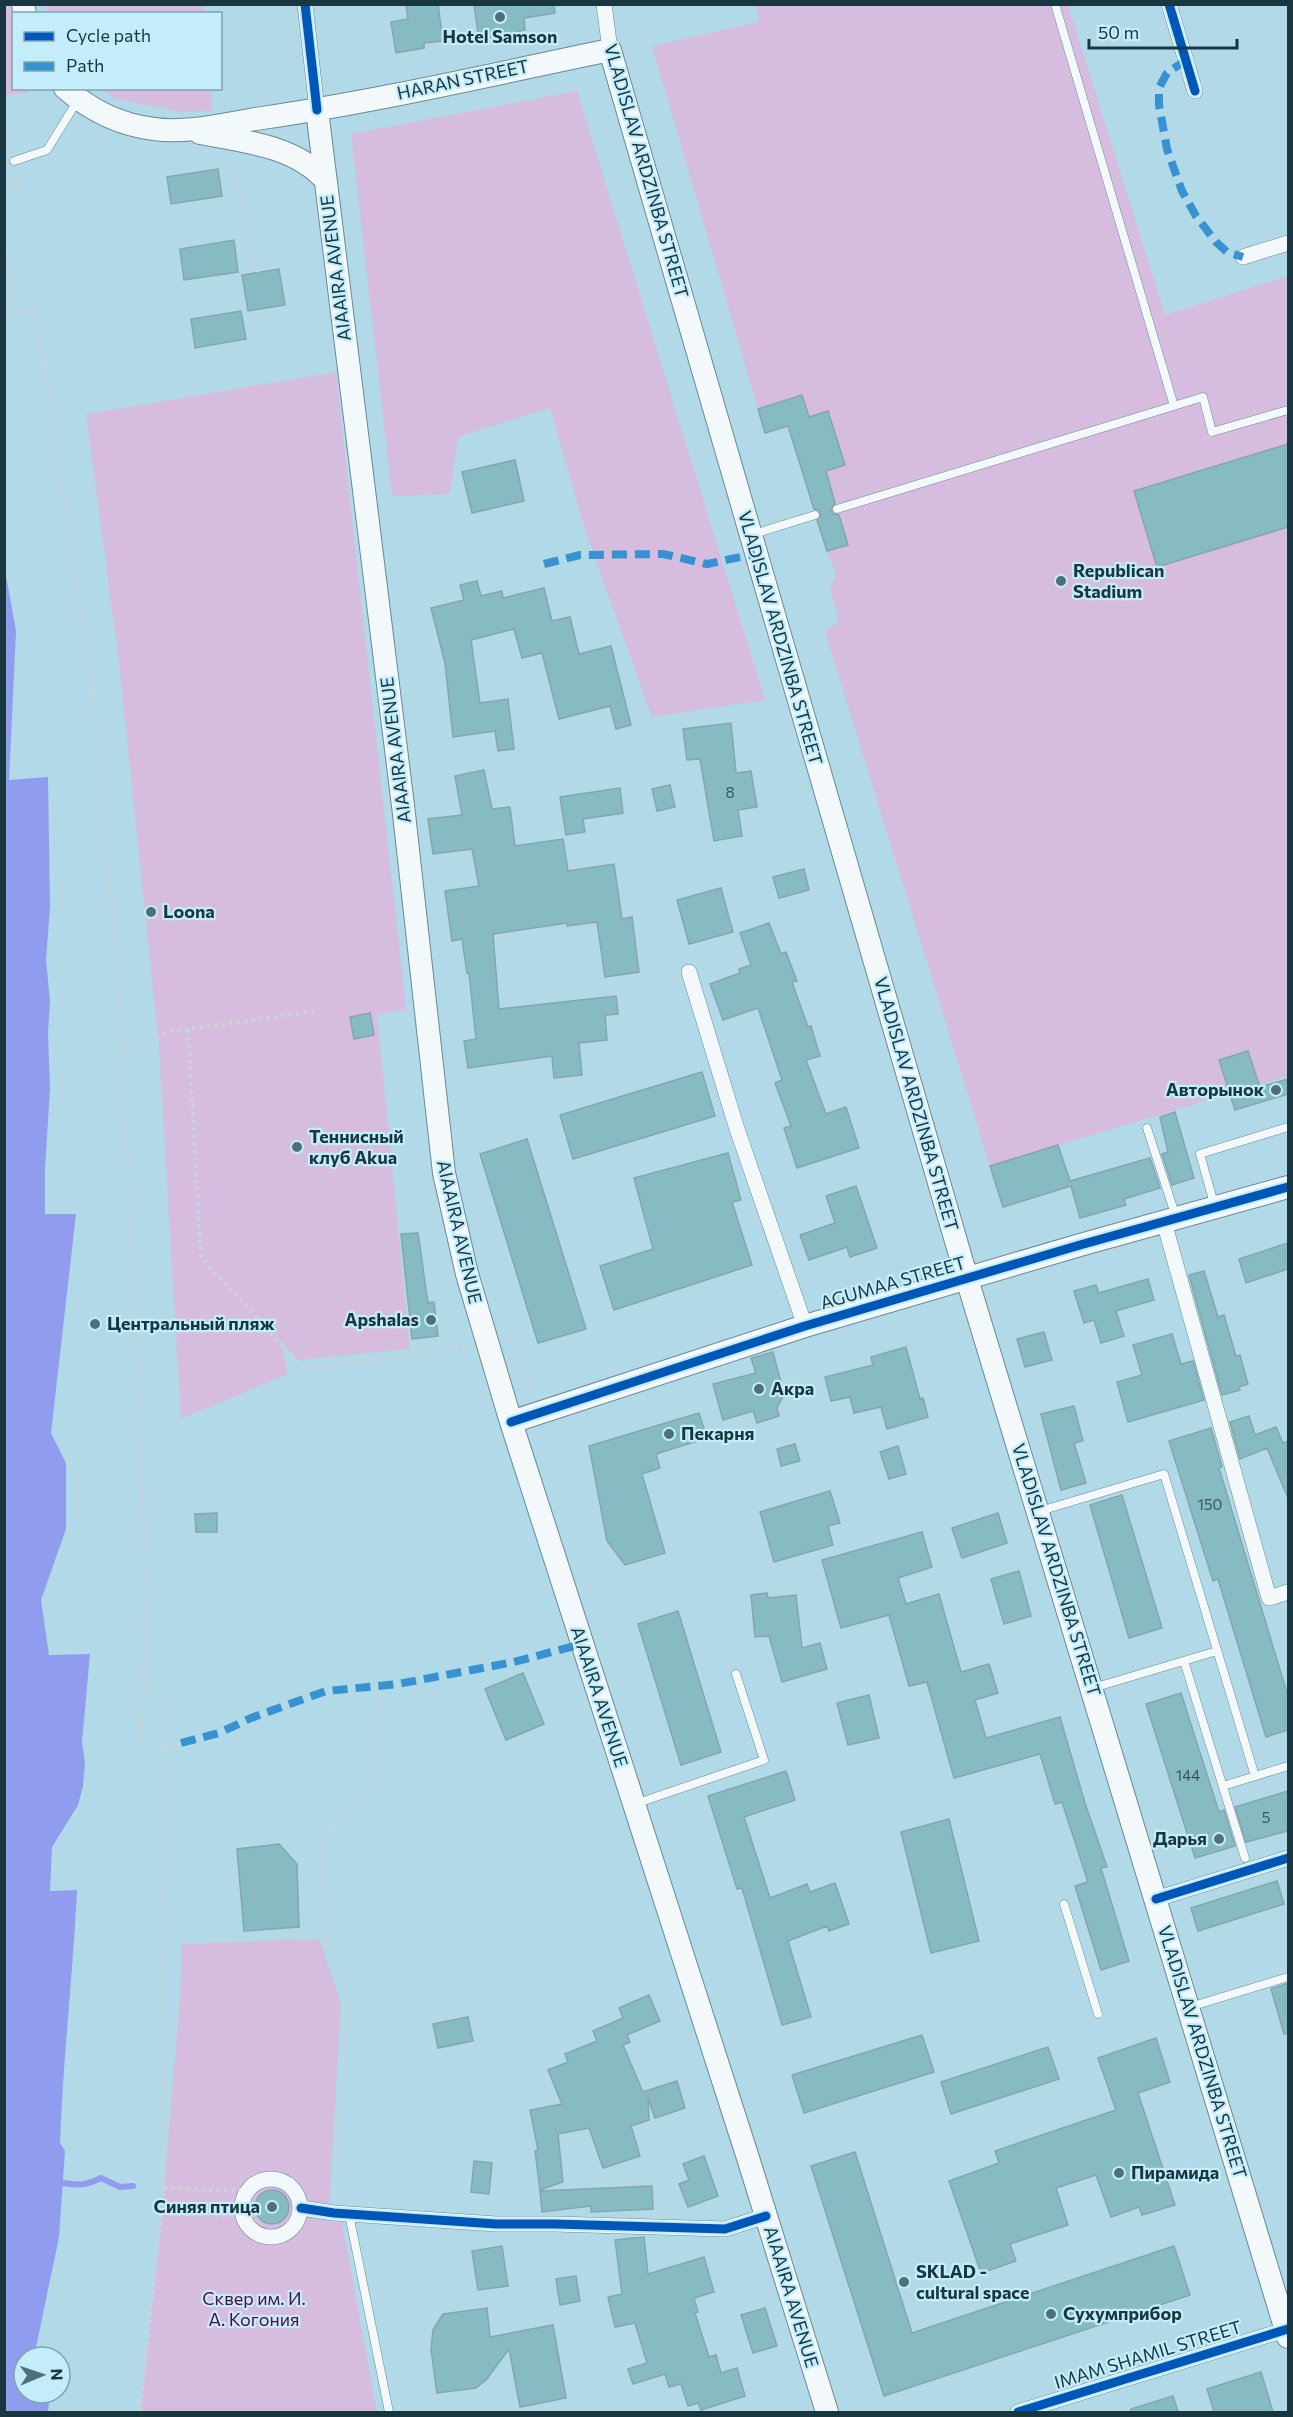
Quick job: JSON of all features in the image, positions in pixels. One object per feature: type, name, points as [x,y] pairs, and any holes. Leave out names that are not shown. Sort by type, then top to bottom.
[{"type":"main road","name":"HARAN STREET","points":[[181,129],[317,110],[610,50]]},
{"type":"main road","name":"VLADISLAV ARDZINBA STREET","points":[[610,50],[749,535],[967,1279],[1288,2332]]},
{"type":"main road","points":[[71,94],[124,124],[156,129],[181,129],[227,138],[296,157],[315,168],[326,181]]},
{"type":"main road","name":"AIAAIRA AVENUE","points":[[317,110],[402,802],[444,1173],[467,1274],[510,1422],[827,2412]]},
{"type":"main road","name":"AGUMAA STREET","points":[[510,1422],[805,1326],[1288,1187]]},
{"type":"street","name":"AIAAIRA AVENUE","points":[[305,4],[317,110]]},
{"type":"street","name":"VLADISLAV ARDZINBA STREET","points":[[604,4],[610,50]]},
{"type":"street","points":[[1169,4],[1195,91]]},
{"type":"street","points":[[1243,258],[1288,243]]},
{"type":"street","points":[[689,972],[736,1126],[805,1326]]},
{"type":"street","points":[[1170,1220],[1269,1598],[1288,1592]]},
{"type":"street","points":[[1156,1899],[1288,1858]]},
{"type":"street","points":[[264,2179],[285,2182],[299,2198],[301,2208],[299,2219],[285,2234],[265,2237],[255,2233],[247,2225],[243,2216],[242,2207],[247,2191],[264,2179]]},
{"type":"street","points":[[301,2208],[496,2224],[725,2229],[766,2216]]},
{"type":"street","name":"IMAM SHAMIL STREET","points":[[1018,2412],[1288,2332]]},
{"type":"lane","points":[[1055,4],[1174,406]]},
{"type":"lane","points":[[14,161],[47,150],[71,94]]},
{"type":"lane","points":[[837,508],[1203,397],[1212,432],[1288,410]]},
{"type":"lane","points":[[749,535],[815,515]]},
{"type":"lane","points":[[1215,1208],[1200,1154],[1288,1127]]},
{"type":"lane","points":[[1147,1128],[1170,1220]]},
{"type":"lane","points":[[1038,1512],[1164,1474],[1255,1776]]},
{"type":"lane","points":[[1092,1688],[1217,1651]]},
{"type":"lane","points":[[1184,1661],[1245,1858]]},
{"type":"lane","points":[[634,1805],[764,1760],[736,1674]]},
{"type":"lane","points":[[1223,1786],[1288,1766]]},
{"type":"lane","points":[[1064,1905],[1098,2014]]},
{"type":"lane","points":[[1189,2007],[1288,1977]]},
{"type":"lane","points":[[341,2213],[389,2412]]},
{"type":"path","points":[[227,138],[254,262],[259,272]]},
{"type":"path","points":[[4,235],[15,314],[36,311],[101,750],[122,1053],[141,1427],[147,1694]]},
{"type":"path","points":[[122,1053],[169,1032],[316,1011]]},
{"type":"path","points":[[188,1030],[201,1257],[304,1370],[467,1348],[514,1334],[540,1412]]},
{"type":"path","points":[[140,1671],[141,1695]]},
{"type":"path","points":[[341,2213],[348,2012],[346,1990],[326,1940],[322,1849],[327,1830],[361,1806],[371,1786],[379,1722],[387,1685]]},
{"type":"path","points":[[140,2412],[164,2188],[165,1695],[134,1696],[135,1720],[142,1720],[142,1743]]},
{"type":"path","points":[[165,1747],[181,1743]]},
{"type":"path","points":[[164,2188],[247,2191]]},
{"type":"path","points":[[162,2213],[243,2216]]},
{"type":"green space","points":[[5,5],[16,5],[14,12],[12,12],[12,90],[28,90],[29,93],[5,95]]},
{"type":"green space","points":[[45,5],[205,5],[205,12],[48,12]]},
{"type":"green space","name":"Republican Stadium","points":[[756,5],[1068,5],[1165,315],[1288,276],[1288,1076],[990,1166],[825,632],[839,621],[830,588],[836,573],[788,426],[765,433],[652,46],[759,22]]},
{"type":"green space","points":[[102,90],[211,90],[212,111],[183,112],[115,99]]},
{"type":"green space","points":[[577,91],[765,700],[652,717],[586,533],[550,408],[458,437],[450,494],[392,496],[351,134]]},
{"type":"green space","points":[[336,372],[406,1010],[377,1014],[410,1349],[297,1360],[281,1340],[288,1374],[181,1419],[159,1048],[119,662],[86,414]]},
{"type":"green space","name":"Сквер им. И. А. Когония","points":[[319,1939],[341,2004],[328,2222],[342,2222],[377,2412],[140,2412],[162,2213],[180,1998],[182,1944]]},
{"type":"water","points":[[4,565],[16,631],[9,780],[48,777],[50,907],[46,960],[50,1001],[48,1033],[50,1089],[45,1214],[76,1214],[51,1433],[66,1463],[66,1529],[41,1600],[49,1655],[90,1654],[82,1742],[85,1764],[83,1786],[78,1805],[52,1847],[50,1891],[77,1890],[61,2111],[60,2143],[65,2151],[59,2237],[36,2345],[12,2345],[12,2405],[49,2405],[48,2412],[4,2412]]},
{"type":"building","points":[[406,4],[438,4],[443,41],[424,43],[424,48],[396,53],[391,22],[408,19]]},
{"type":"building","name":"Hotel Samson","points":[[474,4],[554,4],[555,13],[524,18],[525,30],[479,40]]},
{"type":"building","points":[[218,169],[222,196],[171,204],[167,177]]},
{"type":"building","points":[[234,240],[238,272],[184,280],[180,249]]},
{"type":"building","points":[[279,269],[285,305],[248,311],[242,275]]},
{"type":"building","points":[[241,311],[246,339],[195,348],[191,319]]},
{"type":"building","points":[[802,395],[809,417],[828,411],[845,465],[826,471],[835,503],[831,510],[833,514],[839,515],[848,545],[827,551],[817,520],[821,514],[819,510],[814,509],[788,426],[765,433],[758,409]]},
{"type":"building","points":[[1288,444],[1288,527],[1157,567],[1134,491]]},
{"type":"building","points":[[515,460],[524,501],[472,513],[462,472]]},
{"type":"building","points":[[477,581],[481,596],[502,591],[503,598],[544,588],[552,621],[570,617],[579,654],[611,646],[631,725],[616,729],[610,706],[559,719],[542,653],[522,658],[514,629],[471,640],[480,703],[508,699],[514,749],[498,751],[495,731],[453,737],[445,663],[431,608],[464,600],[460,585]]},
{"type":"building","points":[[731,723],[736,773],[751,771],[757,807],[738,810],[742,836],[714,841],[700,759],[687,760],[683,729]]},
{"type":"building","points":[[484,770],[492,809],[510,807],[515,846],[563,839],[568,871],[614,864],[622,919],[632,917],[639,972],[605,977],[597,922],[567,926],[567,923],[493,934],[499,1009],[616,996],[618,1014],[605,1015],[607,1040],[579,1043],[582,1075],[554,1078],[552,1056],[468,1068],[464,1041],[476,1039],[469,973],[467,973],[462,939],[452,941],[445,891],[479,886],[472,849],[433,854],[428,819],[462,815],[455,776]]},
{"type":"building","points":[[670,785],[675,807],[657,811],[652,789]]},
{"type":"building","points":[[620,788],[623,813],[583,819],[585,832],[566,835],[560,797]]},
{"type":"building","points":[[804,869],[809,890],[779,898],[773,877]]},
{"type":"building","points":[[721,888],[733,932],[689,944],[677,900]]},
{"type":"building","points":[[769,923],[781,954],[786,952],[797,981],[792,982],[808,1027],[811,1026],[820,1056],[806,1060],[826,1114],[846,1107],[859,1148],[797,1168],[784,1128],[791,1126],[775,1083],[782,1080],[758,1008],[723,1020],[710,984],[740,973],[739,969],[751,965],[740,933]]},
{"type":"building","points":[[370,1013],[374,1035],[354,1039],[350,1017]]},
{"type":"building","points":[[1248,1051],[1260,1087],[1288,1079],[1288,1094],[1235,1110],[1219,1060]]},
{"type":"building","points":[[702,1072],[715,1116],[573,1159],[560,1115]]},
{"type":"building","points":[[1175,1112],[1194,1178],[1172,1185],[1162,1154],[1168,1152],[1160,1117]]},
{"type":"building","points":[[527,1139],[586,1329],[538,1343],[480,1154]]},
{"type":"building","points":[[1058,1145],[1070,1181],[1150,1158],[1160,1188],[1124,1199],[1126,1205],[1080,1218],[1071,1186],[1003,1207],[990,1166]]},
{"type":"building","points":[[728,1153],[741,1200],[732,1202],[752,1265],[614,1310],[600,1266],[653,1249],[634,1178]]},
{"type":"building","points":[[856,1186],[877,1248],[850,1257],[847,1247],[809,1260],[800,1235],[835,1223],[826,1196]]},
{"type":"building","points":[[418,1233],[428,1303],[434,1302],[438,1336],[412,1339],[401,1234]]},
{"type":"building","points":[[1288,1243],[1288,1269],[1246,1283],[1239,1259]]},
{"type":"building","points":[[1204,1271],[1218,1317],[1224,1315],[1236,1356],[1240,1355],[1248,1384],[1239,1387],[1240,1390],[1222,1395],[1189,1275]]},
{"type":"building","points":[[1148,1279],[1154,1300],[1116,1311],[1124,1336],[1101,1343],[1094,1320],[1084,1323],[1074,1291],[1096,1285],[1099,1293]]},
{"type":"building","points":[[1044,1332],[1052,1360],[1025,1367],[1017,1339]]},
{"type":"building","points":[[1172,1334],[1181,1364],[1193,1361],[1204,1400],[1128,1422],[1117,1382],[1142,1375],[1133,1345]]},
{"type":"building","points":[[906,1347],[920,1399],[923,1398],[928,1417],[887,1429],[881,1407],[854,1413],[850,1397],[831,1401],[825,1377],[873,1365],[871,1357]]},
{"type":"building","points":[[773,1352],[782,1386],[787,1389],[777,1408],[779,1416],[757,1423],[753,1411],[723,1420],[713,1384],[756,1373],[751,1358]]},
{"type":"building","points":[[1074,1406],[1083,1441],[1074,1443],[1086,1483],[1061,1490],[1041,1414]]},
{"type":"building","points":[[699,1413],[707,1438],[656,1454],[660,1468],[642,1474],[665,1553],[625,1565],[607,1541],[589,1446]]},
{"type":"building","points":[[1249,1416],[1255,1435],[1276,1427],[1283,1443],[1288,1441],[1288,1498],[1267,1448],[1240,1459],[1230,1422]]},
{"type":"building","points":[[1211,1428],[1222,1467],[1219,1468],[1288,1696],[1288,1730],[1266,1737],[1218,1579],[1213,1581],[1169,1441]]},
{"type":"building","points":[[795,1444],[800,1461],[781,1466],[777,1449]]},
{"type":"building","points":[[898,1446],[906,1474],[889,1479],[880,1452]]},
{"type":"building","points":[[830,1491],[840,1523],[828,1526],[833,1545],[774,1562],[760,1512]]},
{"type":"building","points":[[1122,1495],[1162,1628],[1129,1638],[1090,1505]]},
{"type":"building","points":[[217,1513],[217,1532],[196,1532],[195,1514]]},
{"type":"building","points":[[998,1513],[1007,1543],[962,1558],[952,1528]]},
{"type":"building","points":[[922,1532],[932,1567],[898,1578],[906,1604],[939,1594],[961,1672],[989,1664],[998,1693],[975,1700],[986,1738],[1060,1717],[1085,1803],[1107,1867],[1101,1868],[1129,1961],[1101,1970],[1075,1886],[1088,1882],[1062,1802],[1055,1804],[1040,1754],[954,1778],[927,1682],[909,1686],[889,1615],[841,1628],[822,1560]]},
{"type":"building","points":[[1019,1571],[1031,1616],[1004,1624],[991,1579]]},
{"type":"building","points":[[767,1593],[768,1598],[796,1595],[802,1648],[820,1643],[827,1669],[782,1682],[769,1636],[755,1637],[751,1595]]},
{"type":"building","points":[[678,1611],[721,1752],[681,1765],[638,1624]]},
{"type":"building","points":[[523,1673],[544,1724],[506,1740],[485,1689]]},
{"type":"building","points":[[1181,1693],[1219,1812],[1224,1810],[1235,1846],[1195,1858],[1146,1704]]},
{"type":"building","points":[[869,1695],[879,1738],[848,1745],[837,1703]]},
{"type":"building","points":[[786,1771],[795,1800],[744,1817],[770,1898],[807,1884],[810,1892],[835,1883],[849,1924],[829,1931],[827,1926],[788,1941],[811,2017],[782,2025],[742,1888],[737,1889],[708,1796]]},
{"type":"building","points":[[1288,1791],[1288,1831],[1246,1842],[1235,1807]]},
{"type":"building","points":[[949,1819],[979,1941],[931,1953],[901,1832]]},
{"type":"building","points":[[279,1844],[297,1864],[299,1927],[244,1931],[237,1849]]},
{"type":"building","points":[[1277,1881],[1284,1904],[1198,1931],[1191,1908]]},
{"type":"building","points":[[1288,1983],[1288,2033],[1284,2034],[1271,1989]]},
{"type":"building","points":[[649,1995],[660,2021],[627,2035],[630,2042],[623,2045],[643,2092],[677,2081],[685,2108],[655,2118],[648,2098],[649,2120],[631,2126],[640,2156],[603,2168],[589,2128],[558,2134],[563,2182],[540,2190],[535,2151],[538,2150],[530,2110],[562,2104],[548,2070],[568,2062],[565,2054],[597,2041],[593,2031],[623,2018],[619,2008]]},
{"type":"building","points":[[468,2017],[473,2041],[438,2048],[433,2024]]},
{"type":"building","points":[[922,2035],[934,2072],[804,2113],[792,2075]]},
{"type":"building","points":[[1156,2038],[1170,2082],[1138,2093],[1175,2205],[1142,2215],[1139,2207],[1111,2217],[1096,2175],[1056,2188],[1068,2225],[1010,2244],[1016,2261],[981,2273],[949,2181],[999,2163],[995,2151],[1116,2110],[1098,2058]]},
{"type":"building","points":[[1048,2047],[1059,2079],[951,2114],[941,2082]]},
{"type":"building","points":[[855,2152],[912,2333],[1174,2246],[1190,2295],[884,2396],[811,2166]]},
{"type":"building","points":[[704,2156],[718,2196],[688,2207],[679,2184],[689,2180],[683,2164]]},
{"type":"building","points":[[474,2161],[492,2163],[489,2194],[471,2192]]},
{"type":"building","points":[[652,2186],[653,2209],[591,2212],[591,2206],[542,2212],[540,2191]]},
{"type":"building","points":[[272,2190],[284,2195],[289,2207],[284,2219],[272,2224],[260,2219],[255,2207],[260,2195]]},
{"type":"building","points":[[644,2237],[648,2274],[704,2257],[714,2292],[694,2298],[698,2312],[695,2313],[709,2357],[716,2355],[721,2373],[737,2368],[745,2396],[701,2410],[698,2403],[688,2406],[681,2384],[669,2387],[665,2374],[633,2384],[628,2369],[647,2363],[635,2323],[615,2327],[608,2297],[622,2294],[615,2240]]},
{"type":"building","points":[[502,2246],[508,2286],[478,2290],[472,2251]]},
{"type":"building","points":[[576,2276],[580,2301],[560,2305],[556,2279]]},
{"type":"building","points":[[487,2308],[490,2337],[553,2325],[566,2398],[520,2407],[509,2349],[486,2380],[476,2388],[437,2393],[431,2350],[433,2330],[443,2314]]},
{"type":"building","points":[[765,2308],[777,2346],[753,2353],[741,2315]]},
{"type":"building","points":[[1261,2372],[1273,2412],[1214,2412],[1207,2389]]},
{"type":"building","points":[[1173,2396],[1178,2412],[1131,2412],[1131,2409]]},
{"type":"waterway","points":[[64,2183],[83,2184],[101,2178],[120,2187],[133,2186]]},
{"type":"marked path","points":[[1186,60],[1167,73],[1159,88],[1159,105],[1167,149],[1182,191],[1196,216],[1216,242],[1227,252],[1243,257]]},
{"type":"marked path","points":[[544,564],[580,555],[663,554],[707,564],[755,554]]},
{"type":"marked path","points":[[181,1743],[219,1733],[251,1718],[326,1691],[398,1684],[514,1662],[582,1644]]},
{"type":"cycle path","points":[[305,4],[317,110]]},
{"type":"cycle path","points":[[1169,4],[1195,91]]},
{"type":"cycle path","points":[[511,1422],[805,1326],[1288,1187]]},
{"type":"cycle path","points":[[1156,1899],[1288,1858]]},
{"type":"cycle path","points":[[301,2208],[334,2213],[496,2224],[725,2229],[766,2216]]},
{"type":"cycle path","points":[[1018,2412],[1288,2329]]},
{"type":"place","name":"Hotel Samson","points":[[500,17]]},
{"type":"place","name":"Republican Stadium","points":[[1061,581]]},
{"type":"place","name":"Loona","points":[[151,912]]},
{"type":"place","name":"Авторынок","points":[[1276,1090]]},
{"type":"place","name":"Теннисный клуб Akua","points":[[297,1147]]},
{"type":"place","name":"Apshalas","points":[[431,1320]]},
{"type":"place","name":"Центральный пляж","points":[[95,1324]]},
{"type":"place","name":"Акра","points":[[759,1389]]},
{"type":"place","name":"Пекарня","points":[[669,1434]]},
{"type":"place","name":"Дарья","points":[[1219,1839]]},
{"type":"place","name":"Пирамида","points":[[1119,2173]]},
{"type":"place","name":"Синяя птица","points":[[272,2207]]},
{"type":"place","name":"SKLAD - cultural space","points":[[904,2282]]},
{"type":"place","name":"Сухумприбор","points":[[1051,2314]]}]
